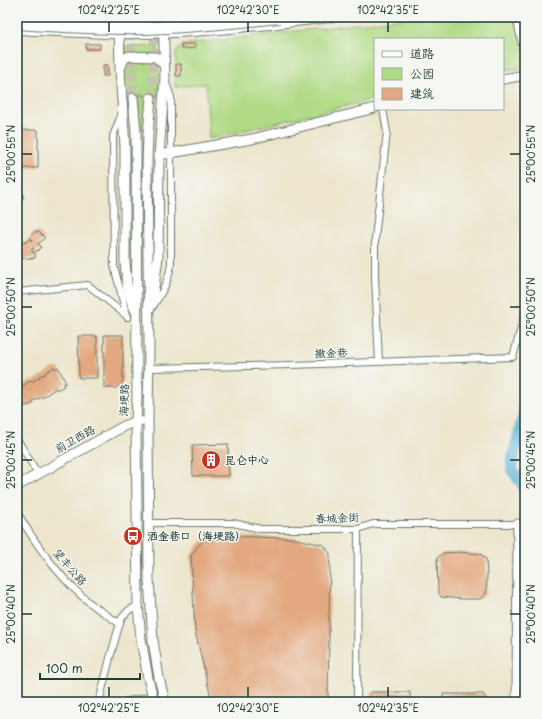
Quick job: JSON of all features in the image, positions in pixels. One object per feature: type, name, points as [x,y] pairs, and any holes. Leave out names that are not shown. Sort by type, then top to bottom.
[{"type":"highway","points":[[17,23],[145,28],[216,24],[280,17]]},
{"type":"main road","points":[[119,17],[120,70],[125,148],[125,263],[128,293],[137,317]]},
{"type":"main road","points":[[148,314],[154,292],[158,257],[159,155],[165,78],[163,17]]},
{"type":"main road","points":[[120,70],[124,59],[129,56],[156,57],[164,65]]},
{"type":"main road","points":[[504,79],[525,75]]},
{"type":"main road","name":"海埂路","points":[[133,98],[136,132],[136,421],[138,606],[141,639],[153,699]]},
{"type":"main road","points":[[151,98],[147,162],[149,579],[153,633],[159,678],[166,702]]},
{"type":"main road","points":[[159,155],[172,154],[252,139],[374,108]]},
{"type":"main road","name":"前卫西路","points":[[17,486],[124,426],[136,421],[148,420]]},
{"type":"main road","points":[[517,702],[521,648],[522,524]]},
{"type":"street","points":[[17,31],[119,35],[163,34],[230,30],[346,17]]},
{"type":"street","points":[[516,17],[525,58]]},
{"type":"street","points":[[148,314],[162,292],[170,273],[172,154],[171,97],[165,78]]},
{"type":"street","points":[[123,110],[113,136],[114,266],[127,317]]},
{"type":"street","points":[[379,362],[375,277],[375,238],[387,132],[383,110]]},
{"type":"street","points":[[17,292],[88,285],[127,317],[137,317]]},
{"type":"street","name":"撒金巷","points":[[149,368],[513,357],[525,313]]},
{"type":"street","points":[[17,439],[38,474]]},
{"type":"street","name":"望丰公路","points":[[17,512],[30,534],[65,579],[90,602],[120,624]]},
{"type":"street","name":"春城金街","points":[[149,523],[233,523],[261,528],[358,529],[374,524],[522,524]]},
{"type":"street","points":[[357,702],[358,529]]},
{"type":"street","points":[[99,702],[121,619],[129,610],[138,606]]},
{"type":"street","points":[[124,702],[153,699]]},
{"type":"green space","points":[[415,17],[525,17],[525,68],[504,70],[504,38],[374,38],[374,99],[209,139],[206,84],[175,87],[176,51],[186,44]]},
{"type":"green space","points":[[158,46],[158,55],[122,57],[122,47]]},
{"type":"green space","points":[[128,60],[154,60],[157,63],[159,72],[158,96],[124,97],[124,63]]},
{"type":"green space","points":[[138,97],[145,97],[142,130],[141,130]]},
{"type":"building","points":[[86,44],[100,44],[100,49],[86,49]]},
{"type":"building","points":[[181,44],[195,44],[195,48],[181,49]]},
{"type":"building","points":[[176,64],[181,64],[181,76],[176,76]]},
{"type":"building","points":[[103,65],[108,65],[108,76],[103,76]]},
{"type":"building","points":[[17,130],[38,130],[38,168],[17,168]]},
{"type":"building","points":[[35,231],[37,233],[38,231],[45,238],[38,244],[41,247],[36,252],[32,247],[32,252],[35,253],[35,258],[17,259],[17,253],[20,252],[19,247],[17,250],[17,242],[19,239],[25,243],[30,239],[32,241],[33,240],[30,237]]},
{"type":"building","points":[[104,335],[123,335],[123,381],[121,385],[116,388],[104,388]]},
{"type":"building","points":[[78,336],[97,336],[97,378],[79,378]]},
{"type":"building","points":[[54,367],[55,369],[58,367],[66,383],[63,384],[64,386],[57,390],[56,388],[42,398],[33,401],[34,403],[28,406],[27,405],[17,413],[17,390],[31,380],[32,382],[40,377],[39,376],[46,374],[45,373]]},
{"type":"building","name":"昆仑中心","points":[[228,444],[229,476],[193,476],[192,445]]},
{"type":"building","points":[[215,536],[292,538],[324,545],[330,554],[328,702],[212,702],[195,631],[191,555],[204,539]]},
{"type":"building","points":[[459,552],[481,554],[486,559],[486,594],[480,599],[441,597],[438,591],[437,558],[443,553]]},
{"type":"building","points":[[370,692],[410,692],[410,702],[370,702]]},
{"type":"building","points":[[443,694],[483,694],[489,702],[443,702]]},
{"type":"waterway","points":[[525,409],[512,463],[512,470],[525,488]]},
{"type":"tunnel","points":[[130,17],[133,98]]},
{"type":"tunnel","points":[[151,98],[155,17]]},
{"type":"place","name":"昆仑中心","points":[[211,460]]},
{"type":"place","name":"洒金巷口（海埂路）","points":[[133,536]]}]
